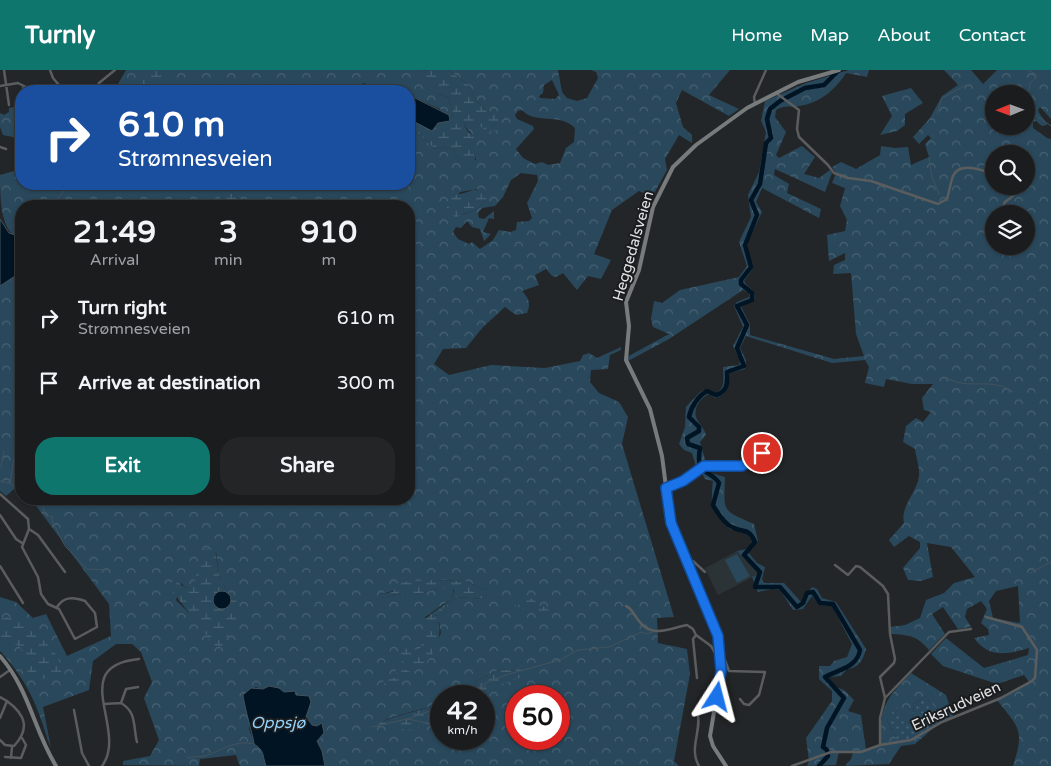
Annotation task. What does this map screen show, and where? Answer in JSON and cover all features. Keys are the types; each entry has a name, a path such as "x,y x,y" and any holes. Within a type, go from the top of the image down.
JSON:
{"main road":[{"name":"Heggedalsveien","path":"726,766 713,746 710,736 720,682 718,636 709,610 686,562 670,518 662,456 650,409 626,360 629,326 626,302 639,270 653,207 669,172 696,145 755,104 804,80 839,70"},
{"path":"0,656 11,669 25,693 43,743 56,766"}],"street":[{"path":"4,70 8,84 9,105"},
{"path":"50,70 53,78 59,85"},
{"path":"98,85 115,70"},
{"path":"755,104 754,97 766,70"},
{"path":"0,86 18,83 22,85"},
{"path":"776,93 799,110 797,129 802,141 834,173 841,176 871,181 938,204 947,199 953,176 960,169 966,167 985,172"},
{"path":"0,147 6,149"},
{"path":"1004,205 1014,195"},
{"path":"666,488 683,481 701,468 711,465 742,466 762,453"},
{"path":"0,494 28,519 29,529 22,543 24,553 38,577 41,594 48,604 57,607 75,639 97,627 95,613 85,601 70,598 57,607"},
{"path":"0,516 16,539 22,543"},
{"path":"29,529 38,535 65,572"},
{"path":"686,562 692,560 704,572"},
{"path":"835,565 848,574 856,566 860,567 887,590 890,634 895,659 880,677 886,698"},
{"path":"0,566 23,603"},
{"path":"626,606 631,608 643,626 650,630 670,630 686,624 693,628 696,635 725,660 729,671 764,672 756,699 749,705 744,704 740,699"},
{"name":"Eriksrudveien","path":"792,766 827,754 861,752 880,745 916,738 942,722 1001,698 1035,678 1037,650 1022,628 986,617"},
{"path":"880,745 880,718 886,698 949,632 971,629"},
{"path":"696,635 693,639 697,678"},
{"path":"102,766 108,755 110,745 102,686 106,672 118,662 139,658"},
{"path":"0,678 11,669"},
{"path":"121,703 126,689 138,687"},
{"path":"0,697 7,701 22,718 24,726 22,738 12,747 11,758"},
{"path":"0,718 7,701"},
{"path":"104,704 121,703 132,713 137,742"},
{"path":"74,710 82,753 90,766"},
{"path":"697,711 698,720 694,754 700,766"},
{"path":"5,757 18,758 22,756 26,745 22,738"},
{"path":"0,740 5,745 12,747"}],"shaded area":[{"path":"737,551 745,560 759,568 759,574 718,595 705,568"}],"green space":[{"path":"126,70 427,70 419,72 438,94 448,97 453,113 450,121 440,109 415,98 415,85 372,85 363,83 363,85 117,85"},
{"path":"152,70 162,70 164,79 162,85 138,85"},
{"path":"448,70 558,70 562,92 567,98 577,101 587,98 598,78 596,72 591,70 730,70 709,95 739,109 729,116 682,90 676,103 683,127 692,135 692,143 679,135 665,159 667,170 652,197 639,191 612,210 594,254 611,260 601,279 588,276 577,290 563,273 556,277 552,276 546,269 535,275 539,285 522,291 529,301 527,313 516,315 505,307 483,327 466,348 443,349 434,364 449,375 491,365 545,368 580,361 583,355 589,353 597,358 621,347 621,350 610,355 608,369 591,370 590,382 599,393 619,402 628,417 622,444 674,617 657,618 658,643 687,649 690,674 674,761 679,766 325,766 322,751 317,741 321,737 321,723 317,726 312,725 306,717 311,702 296,695 295,691 284,693 269,686 263,689 255,687 249,729 255,745 262,751 266,766 240,766 236,755 200,759 199,766 123,765 123,761 150,756 159,740 144,698 152,682 141,652 132,644 116,644 93,661 89,690 43,707 51,748 36,705 28,689 0,651 0,597 16,602 33,618 46,614 67,656 111,636 109,604 35,505 415,505 415,200 241,200 229,190 415,190 415,131 435,149 442,147 454,150 459,162 476,160 474,151 476,139 464,125 469,122 476,122 483,129 495,115 482,107 474,97 469,85","holes":["552,80 559,95 555,99 540,98 539,96 543,93 544,85","522,110 534,117 555,119 569,123 575,128 574,142 566,148 560,163 548,165 542,162 535,164 523,158 516,149 534,129 533,126 517,119 515,115 518,111","521,173 537,175 538,181 527,203 532,218 529,221 517,222 516,230 510,232 499,230 493,240 480,249 472,242 469,244 458,239 453,232 456,227 461,228 467,221 472,227 480,229 484,241 491,234 483,232 489,218 494,219 494,211 484,219 479,218 478,213 482,208 495,206 503,197 511,180","478,189 485,195 486,200 477,209 462,215 446,211 460,192","216,552 219,576 226,589 220,589 216,598 219,604 232,602 216,647 199,623 176,600 181,583 186,588 194,586 197,577","432,580 465,581 485,590 487,599 455,597 442,610 443,613 426,620 425,617 451,599 454,588 439,588 416,595 401,594 382,598 381,594 393,591 397,585","439,622 441,633 424,665 409,663 398,656 420,652 424,630"]},
{"path":"448,70 469,85 474,97 482,107 498,116 500,127 497,130 488,132 471,122 464,125 469,133 476,135 476,155 473,166 469,167 459,162 454,150 442,147 435,149 415,131 415,121 434,129 438,123 450,121 453,113 448,97 438,94 420,80 419,72"},
{"path":"849,70 869,70 867,77 846,73 832,90 814,102 799,106 782,107 776,110 775,117 786,132 776,155 779,158 802,146 815,157 804,174 819,178 830,170 832,173 825,192 775,169 774,175 789,184 787,193 821,209 819,218 762,188 756,202 762,212 747,247 753,268 744,281 755,296 754,300 741,307 750,324 750,335 834,359 864,356 856,334 851,273 833,274 834,265 845,260 845,253 829,261 827,235 845,231 847,220 840,206 845,188 832,183 836,173 832,167 841,162 856,169 880,155 881,146 908,147 911,165 929,157 925,144 931,138 928,135 919,144 913,137 930,118 942,96 958,85 944,70 971,70 983,84 997,70 1051,70 1051,119 1040,107 1038,110 1047,125 1042,126 1035,121 1035,85 985,85 985,135 1035,135 1035,129 1051,139 1051,766 1013,766 1019,744 1018,730 1015,723 996,699 1029,682 1024,675 997,684 943,666 931,654 946,638 984,668 1028,655 1029,648 1005,653 992,652 974,638 989,635 988,629 981,623 987,609 981,601 967,609 965,617 971,627 958,629 943,607 932,614 945,634 929,650 920,641 912,637 890,634 890,627 905,625 920,618 926,600 944,593 954,583 975,577 951,547 927,543 933,577 921,581 908,580 903,568 920,548 920,542 909,536 894,547 889,540 904,523 904,511 919,476 915,449 903,442 906,426 916,418 923,422 931,412 924,410 922,398 933,384 912,384 886,379 884,387 865,383 869,367 865,360 832,363 746,336 740,348 746,360 745,369 730,373 727,389 723,395 715,398 710,394 707,395 699,402 696,409 696,417 706,435 700,442 706,463 700,467 705,465 707,472 725,477 724,497 727,508 735,516 754,524 758,541 748,552 757,563 765,567 762,579 764,583 784,583 801,602 812,587 817,589 822,598 836,602 866,649 862,660 855,667 847,669 841,676 829,677 833,686 844,690 854,700 848,711 861,715 866,750 880,745 881,721 886,704 895,690 911,673 946,695 953,716 946,720 925,696 914,704 912,723 907,727 896,706 887,720 898,742 915,738 938,724 915,744 901,746 889,764 845,766 853,753 839,752 836,765 807,766 809,761 806,738 832,701 832,691 819,679 819,666 830,666 834,661 847,657 852,644 832,606 819,605 812,596 803,609 793,610 780,590 772,589 758,592 752,577 759,574 759,568 745,560 737,551 747,549 753,541 745,531 731,530 716,513 712,504 713,481 705,479 699,468 697,470 692,453 684,450 679,444 685,427 686,407 700,392 707,389 716,393 719,391 723,382 723,367 739,365 740,360 733,346 743,327 734,306 737,302 749,297 749,293 743,290 669,339 628,361 627,357 669,334 653,327 651,319 654,301 662,303 680,290 739,277 747,266 739,242 751,217 748,195 759,172 766,132 761,121 765,101 806,83","holes":["1018,586 1020,623 993,618 989,601 996,591"]},
{"path":"911,88 923,103 905,114 905,125 897,131 880,135 892,116 882,96"},
{"path":"15,107 15,140 13,137 3,135 0,127 0,113 4,115 9,112 9,108"},
{"path":"15,171 15,190 217,190 221,200 15,200 15,235 11,232 4,219 0,175"},
{"path":"484,189 487,191 486,200 477,209 456,217 446,213 449,202 453,197 474,190"},
{"path":"216,190 229,190 241,200 221,200"},
{"path":"15,276 15,488 6,496 0,491 0,286"},
{"path":"215,548 219,576 226,589 220,589 216,598 219,604 236,599 238,604 237,617 229,636 222,646 216,647 171,590 172,582 177,582 186,588 194,585 200,555 204,549"},
{"path":"737,554 750,576 737,583 725,560"},
{"path":"432,580 465,581 485,590 493,596 487,599 455,597 442,610 444,613 435,616 440,629 437,644 430,658 420,669 398,659 402,651 409,646 420,652 423,632 430,619 422,623 450,599 454,588 439,588 407,596 401,594 382,598 381,594 393,592 396,584 400,582"},
{"path":"525,598 534,599 538,605 548,608 550,612 527,611 511,603"},
{"path":"10,617 15,621 36,627 40,635 56,654 61,667 62,677 50,679 28,676 23,651 16,645 0,639 0,619"},
{"path":"401,668 416,674 391,684 382,683 386,679 396,678 398,674 395,671"},
{"path":"501,669 524,672 526,676 498,685 495,688 495,685 475,685 476,681"},
{"path":"925,696 946,720 915,738 898,742 887,720 896,705 907,726 912,723 914,704"},
{"path":"430,707 430,724 423,727 409,729 377,725 390,719"}],"water":[{"path":"415,98 449,115 450,121 438,123 432,131 415,122"},
{"path":"0,219 9,233 15,235 15,276 0,286"},
{"path":"218,591 226,591 231,596 229,607 218,609 213,604 213,596"},
{"name":"Oppsjø","path":"269,686 279,688 284,692 295,691 296,695 309,696 311,702 306,717 312,725 317,726 322,723 324,733 317,741 322,751 325,766 266,766 262,751 254,744 243,695 251,688 263,689"}],"waterway":[{"path":"819,766 828,756 827,750 823,747 827,728 844,698 825,677 851,665 860,650 833,604 820,603 813,592 807,593 803,603 797,607 780,587 755,587 760,572 744,555 755,542 748,532 736,529 724,521 713,505 719,483 701,468 699,464 700,448 688,444 687,438 699,431 699,427 689,417 698,399 707,391 716,395 720,394 725,389 727,383 727,372 744,366 737,348 747,325 737,306 752,300 752,293 741,284 741,280 751,267 745,245 757,215 751,200 760,184 766,143 771,138 767,119 770,109 780,101 805,88 824,85 839,70"},
{"path":"1028,70 1037,75"},
{"path":"1037,77 1030,83 1027,105 1035,114 1051,126"},
{"path":"937,113 942,98 966,85"},
{"path":"929,158 932,177 939,194"},
{"path":"56,200 65,190"},
{"path":"947,378 955,382 997,385 1013,392"},
{"path":"687,438 684,440 685,445 691,445"},
{"path":"1,467 4,451"},
{"path":"10,483 15,452"},
{"path":"0,481 10,483 15,487"},
{"path":"14,487 15,482"},
{"path":"43,505 45,515 53,517 52,521 65,546 87,569 107,570"},
{"path":"1030,573 1051,562"},
{"path":"482,685 509,674 560,660 578,650 609,647 641,632 646,634 653,632"},
{"path":"372,727 407,719 430,711"},
{"path":"408,719 426,723 429,719 428,713"},
{"path":"187,758 205,756 235,744 254,744"}],"route":[{"path":"717,697 721,671 718,636 709,610 686,562 671,523 666,488 683,481 704,466 742,466 762,453"}]}
